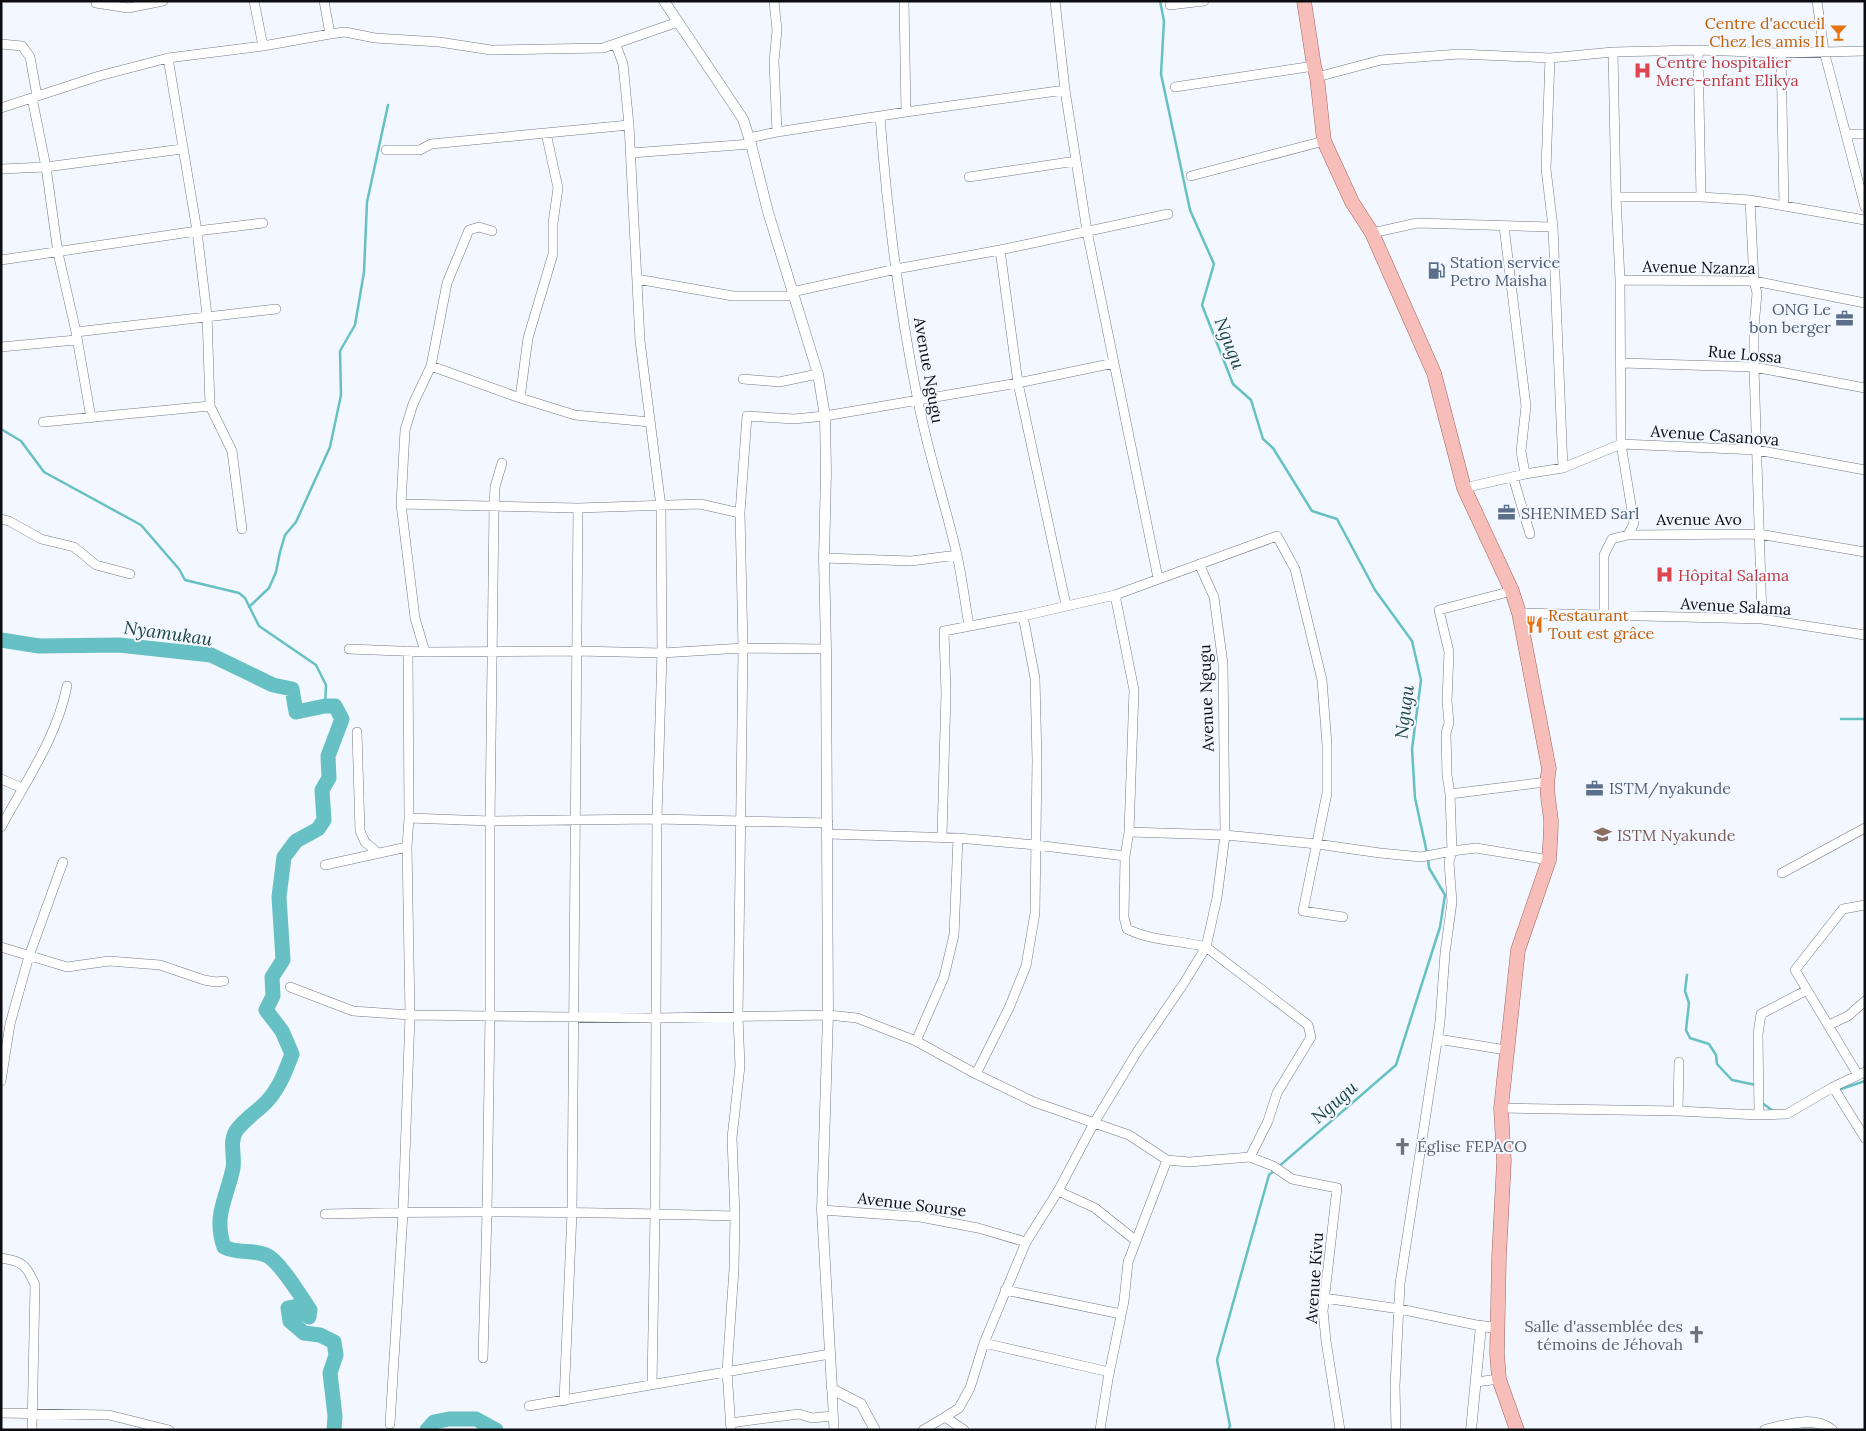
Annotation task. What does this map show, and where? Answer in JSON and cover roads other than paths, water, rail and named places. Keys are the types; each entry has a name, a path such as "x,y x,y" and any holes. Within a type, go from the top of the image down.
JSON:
{"main road":[{"path":"1304,1 1324,141 1352,202 1372,233 1434,373 1464,488 1512,591 1519,613 1550,769 1546,782 1551,821 1549,860 1518,950 1500,1108 1504,1161 1497,1353 1499,1379 1517,1430"}],"street":[{"path":"96,1 96,3 128,8 163,1"},
{"path":"254,1 263,46"},
{"path":"324,1 330,34"},
{"path":"664,1 743,119 792,294 818,374 825,416 824,558 828,823 828,1015 822,1210 834,1430"},
{"path":"774,1 777,30 774,61 777,132"},
{"path":"904,1 906,112"},
{"path":"1055,1 1065,90 1087,232 1158,578"},
{"path":"1170,5 1204,1"},
{"path":"1817,1 1824,51 1865,207"},
{"path":"1,108 99,76 168,58 263,46 345,32 375,38 438,42 491,50 603,48 678,22"},
{"path":"1,44 22,46 30,57 58,252 91,418"},
{"path":"616,44 623,64 630,124 640,341 661,507 662,653 657,819 652,1385"},
{"path":"1175,87 1315,71 1381,60 1459,54 1550,58 1614,52 1698,50 1781,53 1865,51"},
{"path":"1698,50 1701,197"},
{"path":"1614,52 1616,197 1622,363 1621,444 1634,523 1628,535"},
{"path":"1781,53 1784,206"},
{"path":"168,58 197,231 207,316 210,406 232,451 242,528"},
{"path":"1550,58 1546,170 1553,227 1563,468"},
{"path":"631,153 750,141 777,132 1065,90"},
{"name":"Avenue Ngugu","path":"880,116 896,269 918,400 933,466 957,555 969,626"},
{"path":"386,150 420,150 431,144 630,124"},
{"path":"520,398 528,338 553,254 553,223 558,188 546,133"},
{"path":"1846,134 1865,134"},
{"path":"1191,176 1324,141"},
{"path":"1,168 46,167 182,149"},
{"path":"969,177 1076,161"},
{"path":"1616,197 1701,197 1750,200 1865,220"},
{"path":"1750,200 1754,281 1758,294 1754,327 1754,367 1762,619"},
{"path":"637,280 733,296 792,294 896,269 1000,250 1168,214"},
{"path":"1,260 263,223"},
{"path":"1372,233 1417,223 1553,227"},
{"path":"1504,226 1526,406 1521,451 1525,474"},
{"path":"425,652 415,618 401,504 404,430 413,404 431,366 447,283 469,230 479,227 492,231"},
{"path":"1000,250 1018,383 1066,605"},
{"name":"Avenue Nzanza","path":"1620,280 1754,281 1865,303"},
{"path":"1,347 207,316 276,308"},
{"path":"833,1416 812,1418 798,1414 730,1426 727,1371 734,1269 735,1216 732,1138 740,1066 738,1017 743,648 740,513 748,416 794,419 825,416 1018,383 1114,363"},
{"name":"Rue Lossa","path":"1622,363 1754,367 1865,388"},
{"path":"431,366 520,398 575,415 650,422"},
{"path":"744,379 779,382 818,374"},
{"path":"43,422 210,406"},
{"path":"1464,488 1525,474 1563,468 1621,444"},
{"name":"Avenue Casanova","path":"1621,444 1757,450 1865,470"},
{"path":"483,1358 490,1016 490,821 494,507 495,487 502,463"},
{"path":"1513,477 1530,534"},
{"path":"401,504 578,508 661,507 700,504 740,513"},
{"path":"564,1401 572,1212 572,1016 578,651 578,508"},
{"path":"1,519 9,521 41,539 74,547 96,565 130,574"},
{"name":"Avenue Avo","path":"1604,616 1604,555 1612,539 1628,535 1759,534 1865,552"},
{"path":"942,836 946,693 944,630 1023,616 1114,595 1278,536 1295,569 1322,680 1328,745 1327,793 1303,911 1343,917"},
{"path":"824,558 911,561 957,555"},
{"name":"Avenue Ngugu","path":"1199,564 1214,597 1223,664 1225,835"},
{"path":"1396,1430 1395,1386 1400,1284 1438,1039 1452,902 1449,862 1452,851 1450,794 1447,775 1446,733 1449,723 1447,701 1449,652 1439,610 1512,591"},
{"path":"290,986 353,1011 410,1016 656,1018 828,1015 857,1018 916,1041 976,1074 1034,1102 1129,1134 1167,1160 1189,1162 1250,1157 1268,1121 1278,1093 1311,1038 1308,1025 1206,947 1140,936 1127,929 1124,916 1125,856 1129,832 1134,690 1114,595"},
{"name":"Avenue Salama","path":"1519,613 1762,619 1865,635"},
{"path":"976,1074 1009,1008 1026,966 1035,913 1035,678 1023,616"},
{"path":"349,649 425,652 578,651 662,653 743,648 826,649"},
{"path":"390,1424 403,1212 410,1016 407,847 409,818 408,651"},
{"path":"1,827 41,757 63,706 67,686"},
{"path":"357,732 360,831 365,842 378,853"},
{"path":"1,779 22,788"},
{"path":"1450,794 1546,782"},
{"path":"409,818 490,821 657,819 828,823"},
{"path":"1782,873 1865,828"},
{"path":"1129,832 1225,835 1421,857 1476,848 1549,860"},
{"path":"828,834 942,836 1036,844 1125,856"},
{"path":"923,1430 959,1408 970,1388 984,1343 1004,1290 1026,1242 1058,1191 1094,1123 1136,1052 1184,983 1206,947 1218,898 1225,835"},
{"path":"916,1041 944,978 954,935 958,838"},
{"path":"325,865 407,847"},
{"path":"1,1081 10,1024 30,956 64,862"},
{"path":"1500,1108 1678,1110 1759,1115 1787,1114 1834,1090 1862,1074 1828,1025 1795,970 1843,909 1865,905"},
{"path":"1,948 67,968 109,961 160,965 204,980 224,981"},
{"path":"1759,1115 1758,1034 1761,1014 1806,990"},
{"path":"1828,1025 1848,1016 1865,1001"},
{"path":"1438,1039 1506,1050"},
{"path":"1678,1110 1680,1062"},
{"path":"1834,1090 1865,1138"},
{"name":"Avenue Kivu","path":"1250,1157 1292,1179 1337,1188 1324,1311 1326,1341 1340,1430"},
{"path":"1100,1430 1109,1372 1124,1301 1128,1262 1167,1160"},
{"path":"1058,1191 1095,1208 1135,1240"},
{"name":"Avenue Sourse","path":"822,1210 920,1217 978,1228 1026,1242"},
{"path":"325,1214 572,1212 735,1216"},
{"path":"1,1258 13,1260 28,1270 35,1286 32,1430"},
{"path":"1004,1290 1121,1314"},
{"path":"1324,1298 1400,1309 1497,1328"},
{"path":"1471,1430 1481,1326"},
{"path":"984,1343 1109,1372"},
{"path":"529,1406 830,1354"},
{"path":"1476,1382 1499,1379"},
{"path":"832,1389 861,1404 875,1430"},
{"path":"1,1413 109,1414 169,1430"},
{"path":"945,1417 964,1430"},
{"path":"1766,1430 1808,1422 1825,1425 1832,1430"}],"waterway":[{"name":"Ngugu","path":"1160,1 1164,21 1161,74 1190,210 1214,264 1202,305 1233,384 1251,400 1263,439 1273,448 1312,511 1337,519 1375,590 1412,641 1421,680 1412,749 1415,798 1427,853"},
{"path":"249,607 269,588 276,572 285,535 296,522 330,447 341,395 340,351 355,325 364,272 367,202 388,105"},
{"path":"1,429 21,441 44,472 141,525 179,569 185,580 239,593 245,598 259,626 316,665 326,685 325,706"},
{"name":"Nyamukau","path":"1,640 39,646 119,645 211,655 273,685 292,689 296,712 325,706 335,706 342,719 328,756 329,778 322,790 324,820 318,829 296,841 284,857 279,897 283,960 272,977 273,996 266,1010 282,1031 292,1054 273,1094 236,1131 233,1145 233,1168 220,1216 221,1236 224,1247 261,1253 272,1259 290,1280 310,1310 309,1317 293,1307 288,1308 290,1321 304,1333 320,1335 334,1342 336,1355 330,1373 335,1416 334,1430"},
{"path":"1841,719 1865,719"},
{"name":"Ngugu","path":"1228,1430 1230,1426 1217,1360 1269,1175 1396,1065 1440,927 1445,895 1429,868 1428,859"},
{"path":"1687,975 1685,991 1689,1003 1686,1030 1690,1038 1709,1044 1716,1055 1717,1064 1732,1080 1756,1085"},
{"path":"1838,1090 1865,1081"},
{"path":"1761,1102 1773,1111"},
{"name":"Nyamukau","path":"427,1430 434,1422 449,1419 476,1419 496,1430"}],"place":[{"name":"Centre d'accueil Chez les amis II","path":"1839,32"},
{"name":"Centre hospitalier Mere-enfant Elikya","path":"1642,71"},
{"name":"Station service Petro Maisha","path":"1436,271"},
{"name":"ONG Le bon berger","path":"1845,318"},
{"name":"SHENIMED Sarl","path":"1507,513"},
{"name":"Hôpital Salama","path":"1664,575"},
{"name":"Restaurant Tout est grâce","path":"1534,624"},
{"name":"ISTM/nyakunde","path":"1595,788"},
{"name":"ISTM Nyakunde","path":"1603,835"},
{"name":"Église FEPACO","path":"1403,1146"},
{"name":"Salle d'assemblée des témoins de Jéhovah","path":"1697,1335"}]}
